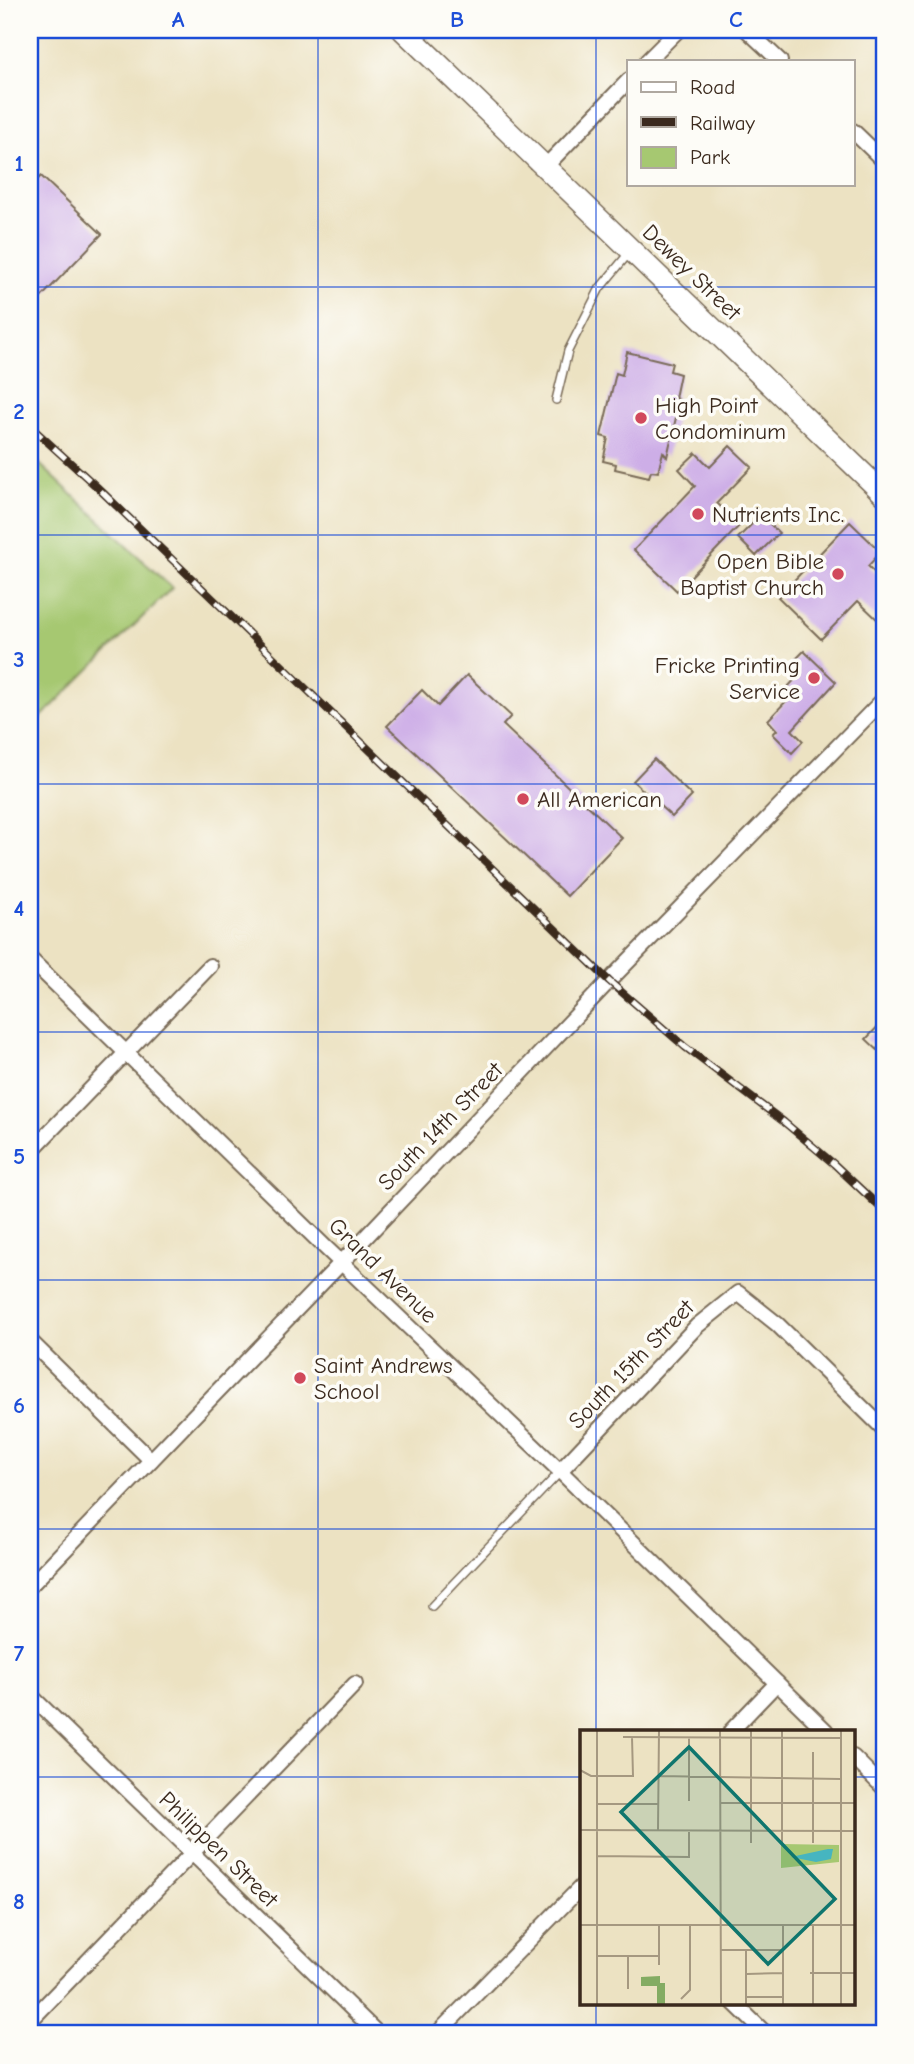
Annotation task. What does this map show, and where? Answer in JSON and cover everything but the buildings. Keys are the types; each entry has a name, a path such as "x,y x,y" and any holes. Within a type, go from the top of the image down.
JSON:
{"street":[{"name":"Dewey Street","path":"403,30 884,494"},
{"path":"648,60 678,30"},
{"path":"747,30 779,60"},
{"path":"545,167 627,82"},
{"path":"855,133 884,161"},
{"name":"South 14th Street","path":"30,1586 609,981 884,699"},
{"name":"Grand Avenue","path":"30,958 825,1730"},
{"path":"30,1152 210,966"},
{"name":"South 15th Street","path":"560,1471 697,1326 738,1293 777,1324 884,1429"},
{"path":"30,1341 150,1460"},
{"path":"732,1730 777,1683"},
{"path":"30,2021 355,1684"},
{"name":"Philippen Street","path":"30,1695 378,2034"},
{"path":"855,1759 884,1788"},
{"path":"437,2034 580,1887"},
{"path":"735,2004 766,2034"}],"lane":[{"path":"556,400 573,341 600,288 631,250"},
{"path":"432,1606 560,1471"}],"green space":[{"path":"30,455 172,588 30,728"}],"railway":[{"path":"30,426 97,487 609,981 685,1047 784,1122 884,1211"}],"place":[{"name":"High Point Condominum","path":"641,418"},
{"name":"Nutrients Inc.","path":"698,514"},
{"name":"Open Bible Baptist Church","path":"838,574"},
{"name":"Fricke Printing Service","path":"814,678"},
{"name":"All American","path":"523,799"},
{"name":"Saint Andrews School","path":"300,1378"}]}
